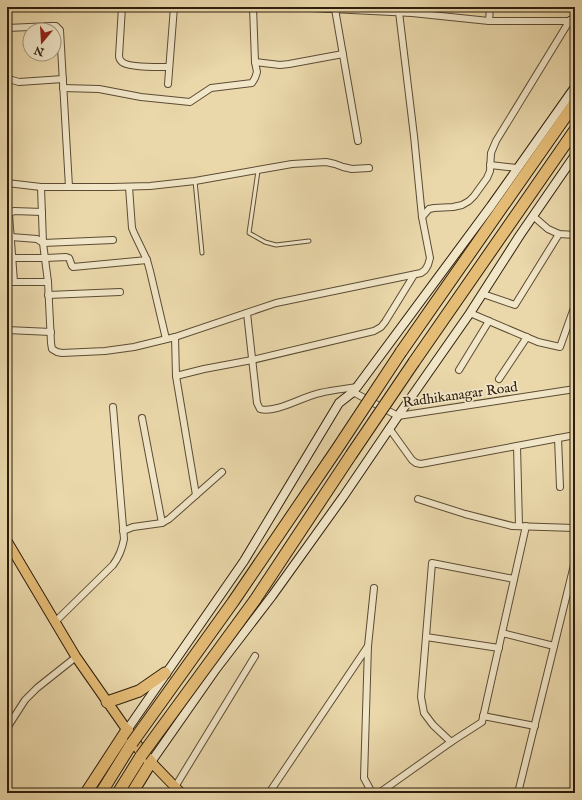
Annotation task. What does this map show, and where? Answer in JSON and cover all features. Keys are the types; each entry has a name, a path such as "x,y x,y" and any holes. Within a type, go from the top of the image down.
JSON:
{"highway":[{"path":"101,793 132,743 233,602 401,352 575,103"},
{"path":"118,793 141,756 255,600 414,362 575,130"},
{"path":"107,702 139,691 166,673"},
{"path":"86,793 127,730 137,746 151,762 132,793"}],"main road":[{"path":"7,541 76,658 127,730 244,560 339,403 355,390 490,206 575,86"},
{"path":"178,790 151,762 216,669 272,596 343,497 389,428 483,294 533,216 575,155"}],"street":[{"path":"122,7 119,56 121,62 127,65 136,66 170,67"},
{"path":"168,84 174,7"},
{"path":"63,88 99,89 141,97 190,102 211,88 252,83 257,72 255,62 253,7"},
{"path":"291,7 372,9 489,21 573,21"},
{"path":"433,15 434,7"},
{"path":"489,21 490,7"},
{"path":"335,9 358,141"},
{"path":"41,187 43,243 46,258 52,349 57,352 105,351 134,347 166,339 276,303 421,273 428,265 430,258 422,217 399,12"},
{"path":"422,217 430,209 462,206 474,196 487,178 490,171 491,153 496,141 573,21"},
{"path":"7,28 56,26 60,30 69,187"},
{"path":"255,62 280,65 343,54"},
{"path":"7,78 19,82 63,79"},
{"path":"7,183 41,187 129,187 195,182 292,164 326,162 343,168 369,168"},
{"path":"490,165 517,168"},
{"path":"129,187 132,228 147,260 166,339"},
{"path":"14,282 10,258 11,236 9,214 14,212 42,212"},
{"path":"533,216 548,229 559,234 575,235"},
{"path":"483,294 515,305 559,234"},
{"path":"11,236 37,240 43,243 113,240"},
{"path":"10,258 66,257 69,258 73,267 147,260"},
{"path":"176,376 252,360 374,331 381,327 385,322 414,275"},
{"path":"7,282 48,282"},
{"path":"48,295 120,292"},
{"path":"470,313 527,338 560,347 575,305"},
{"path":"247,313 257,403 260,409 271,410 320,393 355,390"},
{"path":"459,370 489,321"},
{"path":"7,330 51,332"},
{"path":"175,336 176,376 196,495"},
{"path":"499,379 527,338"},
{"name":"Radhikanagar Road","path":"355,390 398,416 575,389"},
{"path":"55,622 118,559 121,552 124,539 112,407"},
{"path":"142,418 162,523"},
{"path":"389,428 412,460 421,464 575,435"},
{"path":"558,438 560,487"},
{"path":"517,446 519,526"},
{"path":"123,531 133,527 162,523 222,472"},
{"path":"418,499 465,514 512,526 575,528"},
{"path":"379,793 482,722 526,526"},
{"path":"518,793 554,646 572,588 575,561"},
{"path":"451,742 433,725 424,713 421,697 432,563 514,579"},
{"path":"372,793 364,778 368,646 374,588"},
{"path":"502,633 554,646"},
{"path":"426,637 498,648"},
{"path":"270,793 368,646"},
{"path":"178,790 255,656"},
{"path":"7,728 26,700 37,688 76,658"},
{"path":"483,716 535,726"}],"lane":[{"path":"258,171 249,233 265,242 276,245 309,241"},
{"path":"195,182 202,253"}]}
